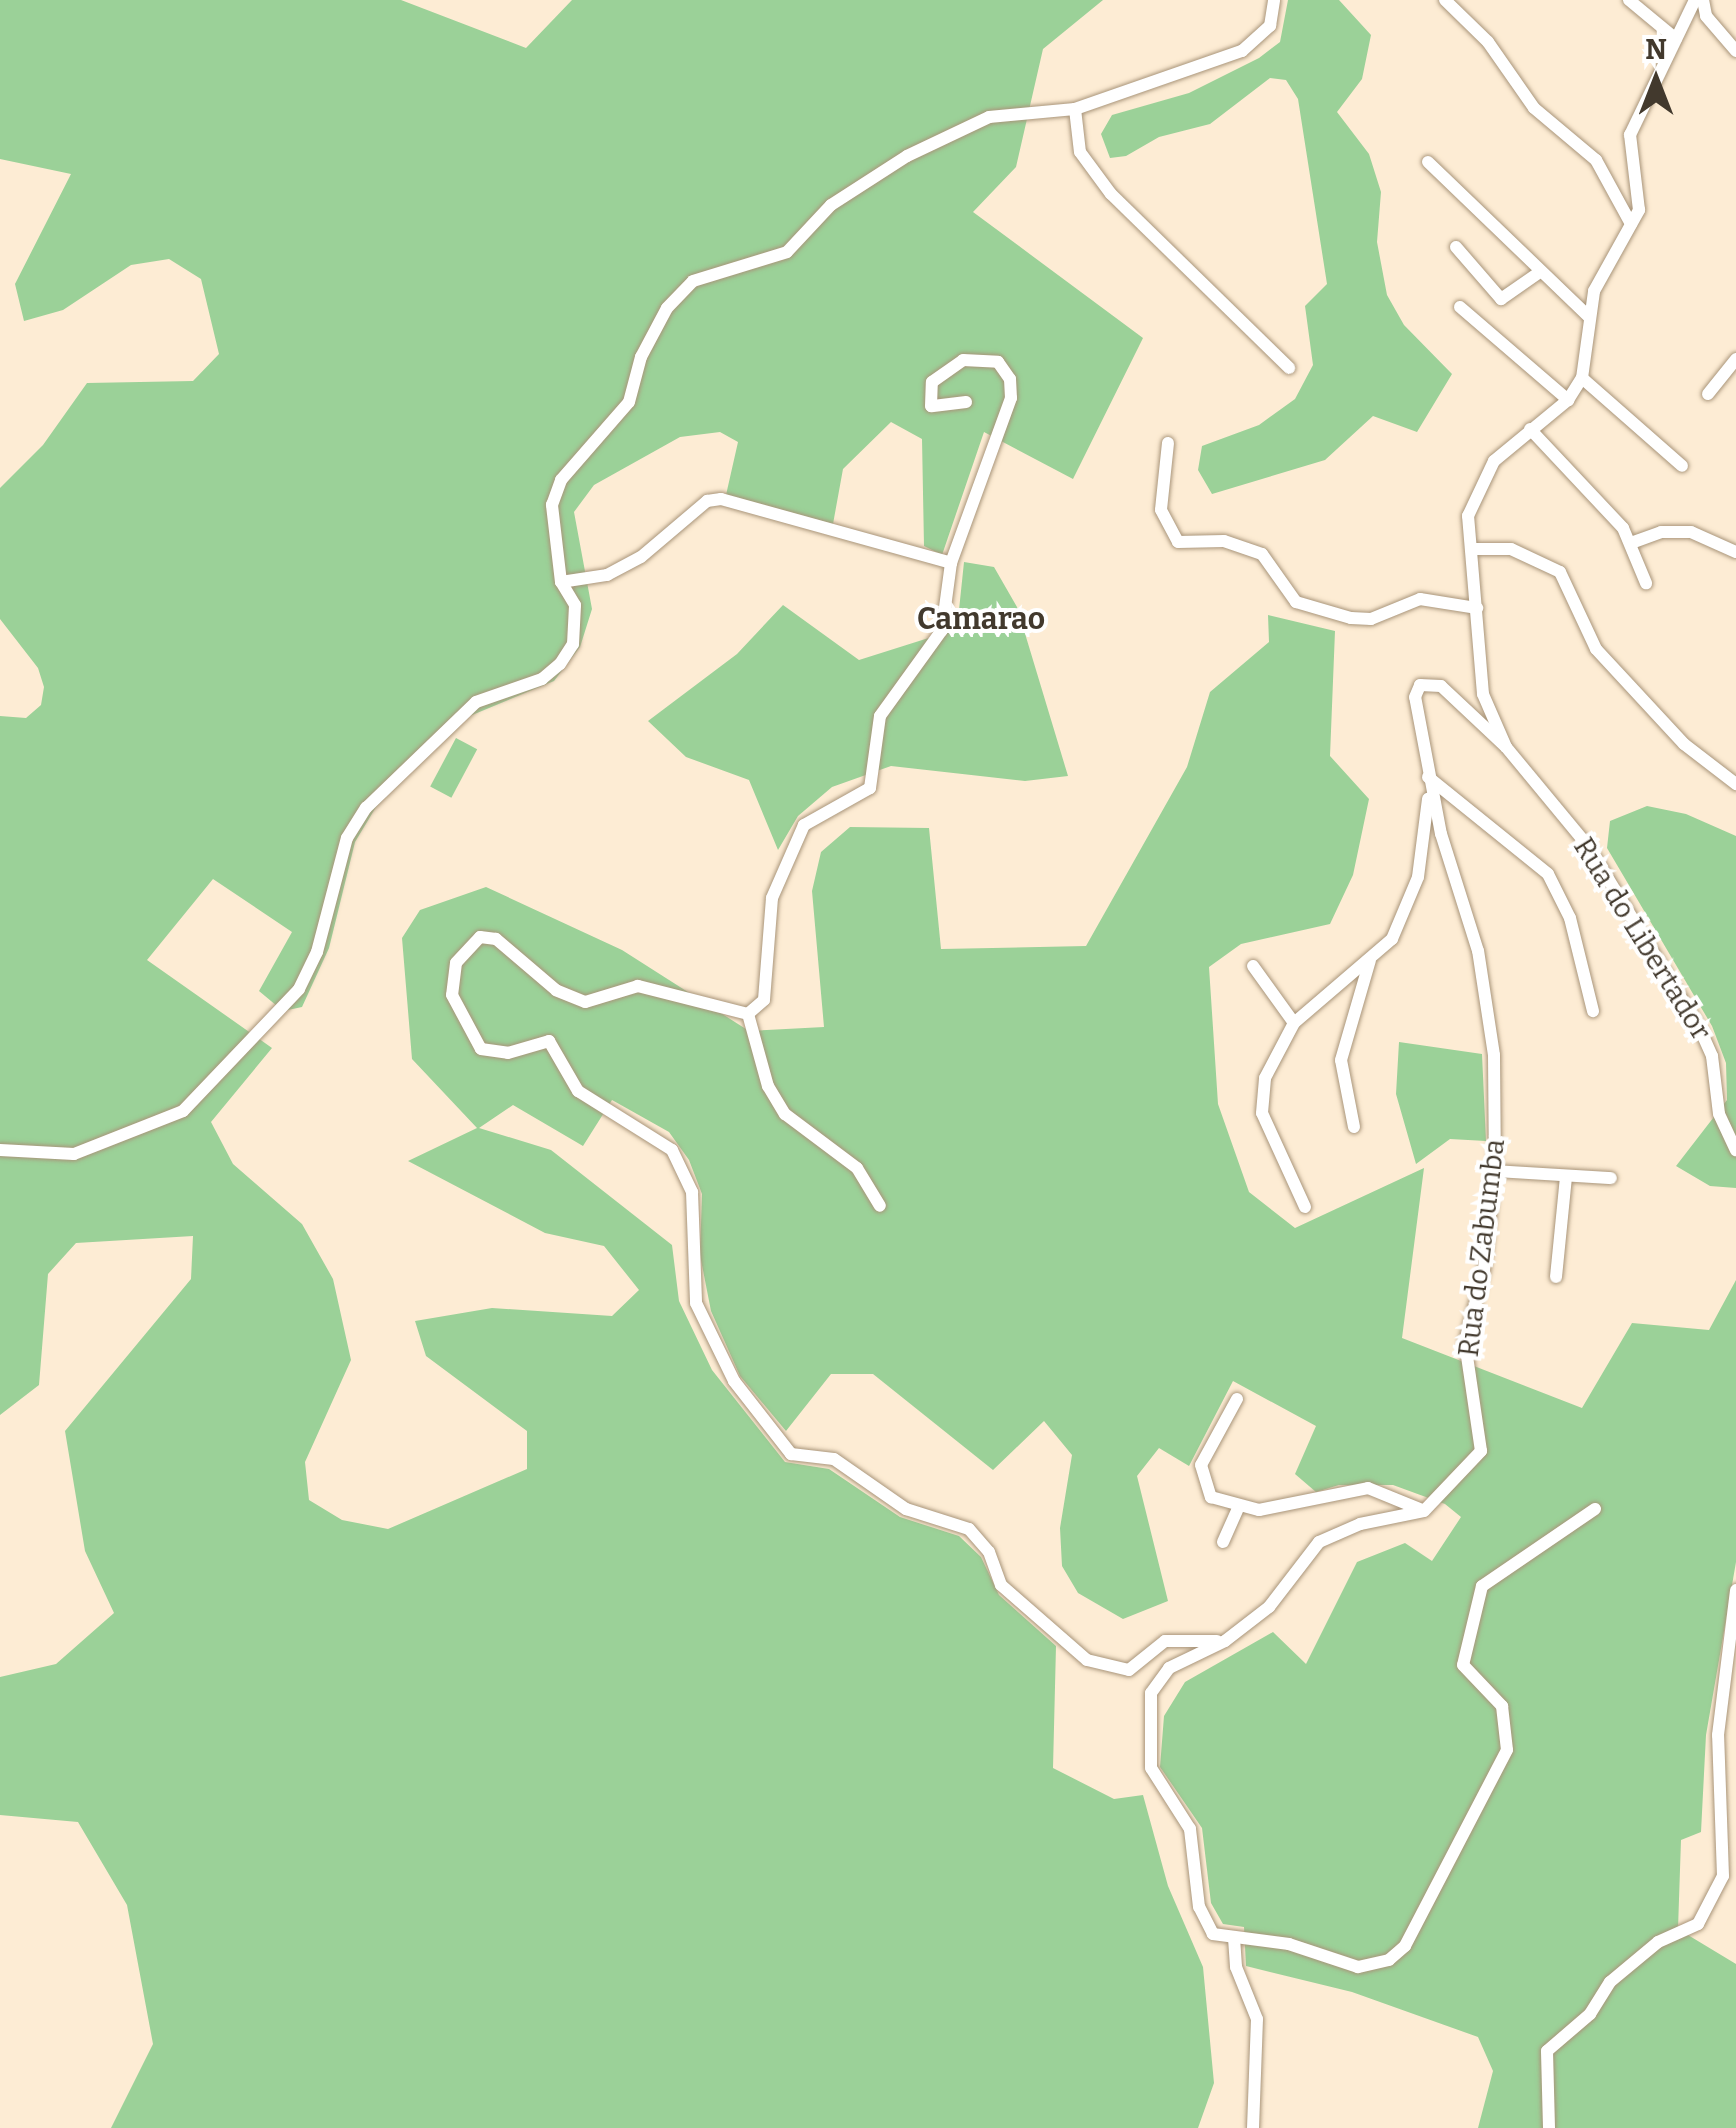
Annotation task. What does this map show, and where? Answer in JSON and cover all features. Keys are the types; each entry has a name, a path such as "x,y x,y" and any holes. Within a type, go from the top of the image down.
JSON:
{"street":[{"path":"0,1150 55,1156 94,1149 183,1111 300,989 317,952 346,838 366,808 476,702 542,678 560,664 575,632 575,605 561,582 550,527 562,480 629,402 641,358 667,308 693,281 787,252 831,205 907,156 989,117 1075,108 1242,51 1270,26 1274,0"},
{"path":"1444,0 1488,42 1534,108 1596,160 1632,224"},
{"path":"1629,0 1676,39"},
{"path":"1506,746 1483,694 1468,516 1476,487 1530,429 1568,400 1582,378 1588,316 1640,200 1628,162 1630,135 1695,0"},
{"path":"1703,0 1706,16 1736,50"},
{"path":"1075,108 1073,135 1100,182 1288,368"},
{"path":"1428,162 1537,274 1588,316"},
{"path":"1456,247 1501,299 1537,274"},
{"path":"1460,307 1568,400"},
{"path":"748,1014 766,990 772,898 796,842 813,815 870,788 880,716 942,630 951,563 1011,398 1010,379 998,362 982,356 950,364 928,392 935,408 966,402"},
{"path":"1708,394 1736,359"},
{"path":"1582,378 1682,466"},
{"path":"1530,429 1632,543 1646,583"},
{"path":"1168,443 1161,510 1178,542 1224,541 1262,554 1296,602 1352,618 1371,619 1420,598 1477,608"},
{"path":"561,582 608,575 641,557 708,501 721,499 951,563"},
{"path":"1632,543 1661,532 1691,532 1736,552"},
{"path":"1473,550 1510,550 1560,572 1596,649 1684,744 1736,784"},
{"name":"Rua do Zabumba","path":"1424,1511 1483,1440 1465,1342 1484,1270 1496,1171 1488,1001 1415,717 1420,685 1442,686 1506,746"},
{"name":"Rua do Libertador","path":"1506,746 1588,846 1700,1029 1712,1056 1719,1114 1736,1150"},
{"path":"1305,1207 1262,1113 1265,1078 1294,1023 1392,939 1418,877 1429,782"},
{"path":"1429,782 1548,874 1570,918 1593,1010"},
{"path":"748,1014 638,986 585,1002 556,990 496,939 480,938 456,963 452,995 481,1049 508,1052 549,1041 578,1092 672,1150 692,1192 696,1303 734,1381 791,1454 834,1458 906,1509 969,1529 989,1552 1001,1585 1087,1660 1129,1670 1166,1641 1225,1641"},
{"path":"1354,1127 1342,1060 1370,960"},
{"path":"1253,966 1294,1023"},
{"path":"748,1014 768,1086 785,1114 857,1168 880,1206"},
{"path":"1496,1171 1611,1178"},
{"path":"1556,1277 1566,1176"},
{"path":"1237,1399 1201,1465 1204,1490 1238,1508 1282,1508 1368,1488 1424,1511"},
{"path":"1222,1542 1238,1508"},
{"path":"1424,1511 1360,1524 1319,1542 1269,1608 1225,1641 1169,1668 1151,1693 1151,1768 1190,1828 1199,1908 1213,1934 1288,1944 1358,1967 1389,1960 1406,1946 1507,1750 1502,1706 1463,1666 1482,1586 1595,1509"},
{"path":"1549,2128 1547,2051 1590,2014 1610,1982 1658,1942 1698,1924 1723,1876 1718,1735 1736,1590"},
{"path":"1234,1938 1236,1967 1257,2018 1253,2128"}],"green space":[{"path":"0,0 401,0 526,48 572,0 1103,0 1043,49 1016,167 973,212 1143,338 1073,479 984,432 942,555 924,546 922,439 891,422 843,469 833,524 726,495 738,442 720,432 680,437 594,485 574,512 592,609 580,647 554,681 465,718 376,807 355,842 329,948 302,1007 283,1011 259,991 292,932 213,879 147,960 272,1048 211,1122 233,1164 302,1224 333,1279 351,1360 305,1462 309,1500 342,1520 388,1529 527,1469 527,1431 426,1356 415,1321 492,1308 612,1316 639,1290 604,1246 545,1233 408,1161 477,1128 412,1059 402,938 420,910 486,887 622,950 749,1031 824,1027 812,891 821,852 850,827 929,828 941,949 1086,946 1187,767 1210,692 1269,642 1268,615 1335,631 1330,756 1369,799 1353,875 1330,924 1241,944 1209,967 1218,1104 1249,1192 1295,1228 1424,1168 1402,1338 1582,1408 1632,1323 1709,1330 1736,1280 1736,1562 1706,1735 1701,1832 1681,1840 1678,1929 1736,1964 1736,2128 1478,2128 1493,2071 1478,2037 1352,1992 1246,1966 1244,1927 1223,1924 1211,1903 1202,1828 1160,1767 1164,1716 1185,1682 1273,1632 1306,1664 1357,1562 1405,1543 1432,1561 1461,1517 1445,1504 1393,1485 1339,1485 1316,1492 1295,1474 1316,1426 1233,1381 1189,1466 1159,1448 1137,1476 1168,1601 1123,1619 1078,1593 1062,1566 1060,1528 1072,1455 1044,1421 993,1470 873,1374 831,1374 786,1431 740,1376 711,1311 700,1255 702,1194 689,1160 669,1132 612,1100 583,1146 513,1105 479,1128 551,1150 672,1245 679,1301 712,1370 785,1462 829,1469 900,1517 959,1536 981,1557 999,1595 1056,1646 1053,1768 1114,1799 1143,1795 1168,1886 1203,1967 1214,2083 1198,2128 111,2128 153,2044 127,1905 78,1822 0,1815 0,1677 56,1664 114,1613 85,1551 65,1431 191,1279 193,1236 76,1243 48,1274 39,1385 0,1415 0,716 26,718 41,705 44,687 38,668 0,619 0,488 43,445 87,383 193,381 219,354 201,279 169,259 131,265 63,310 24,321 15,284 71,174 0,159"},
{"path":"1288,0 1339,0 1371,35 1362,79 1337,112 1369,154 1381,192 1377,242 1387,295 1404,325 1452,374 1417,432 1373,416 1325,460 1212,494 1198,470 1202,446 1259,425 1295,399 1313,365 1305,306 1327,284 1298,99 1286,80 1270,78 1210,124 1159,137 1126,156 1110,158 1101,134 1112,115 1189,93 1259,58 1280,42"},
{"path":"964,562 994,567 1017,607 1068,776 1025,781 891,766 832,787 798,816 778,850 749,780 686,757 648,721 737,654 783,605 859,660 957,629"},
{"path":"456,738 477,749 451,798 430,787"},
{"path":"1647,806 1686,814 1736,836 1736,1188 1710,1186 1676,1166 1727,1100 1726,1063 1712,1026 1607,848 1610,821"},
{"path":"1399,1042 1482,1054 1486,1141 1450,1139 1416,1164 1396,1094"}],"district":[{"name":"Camarao","path":"981,619"}]}
